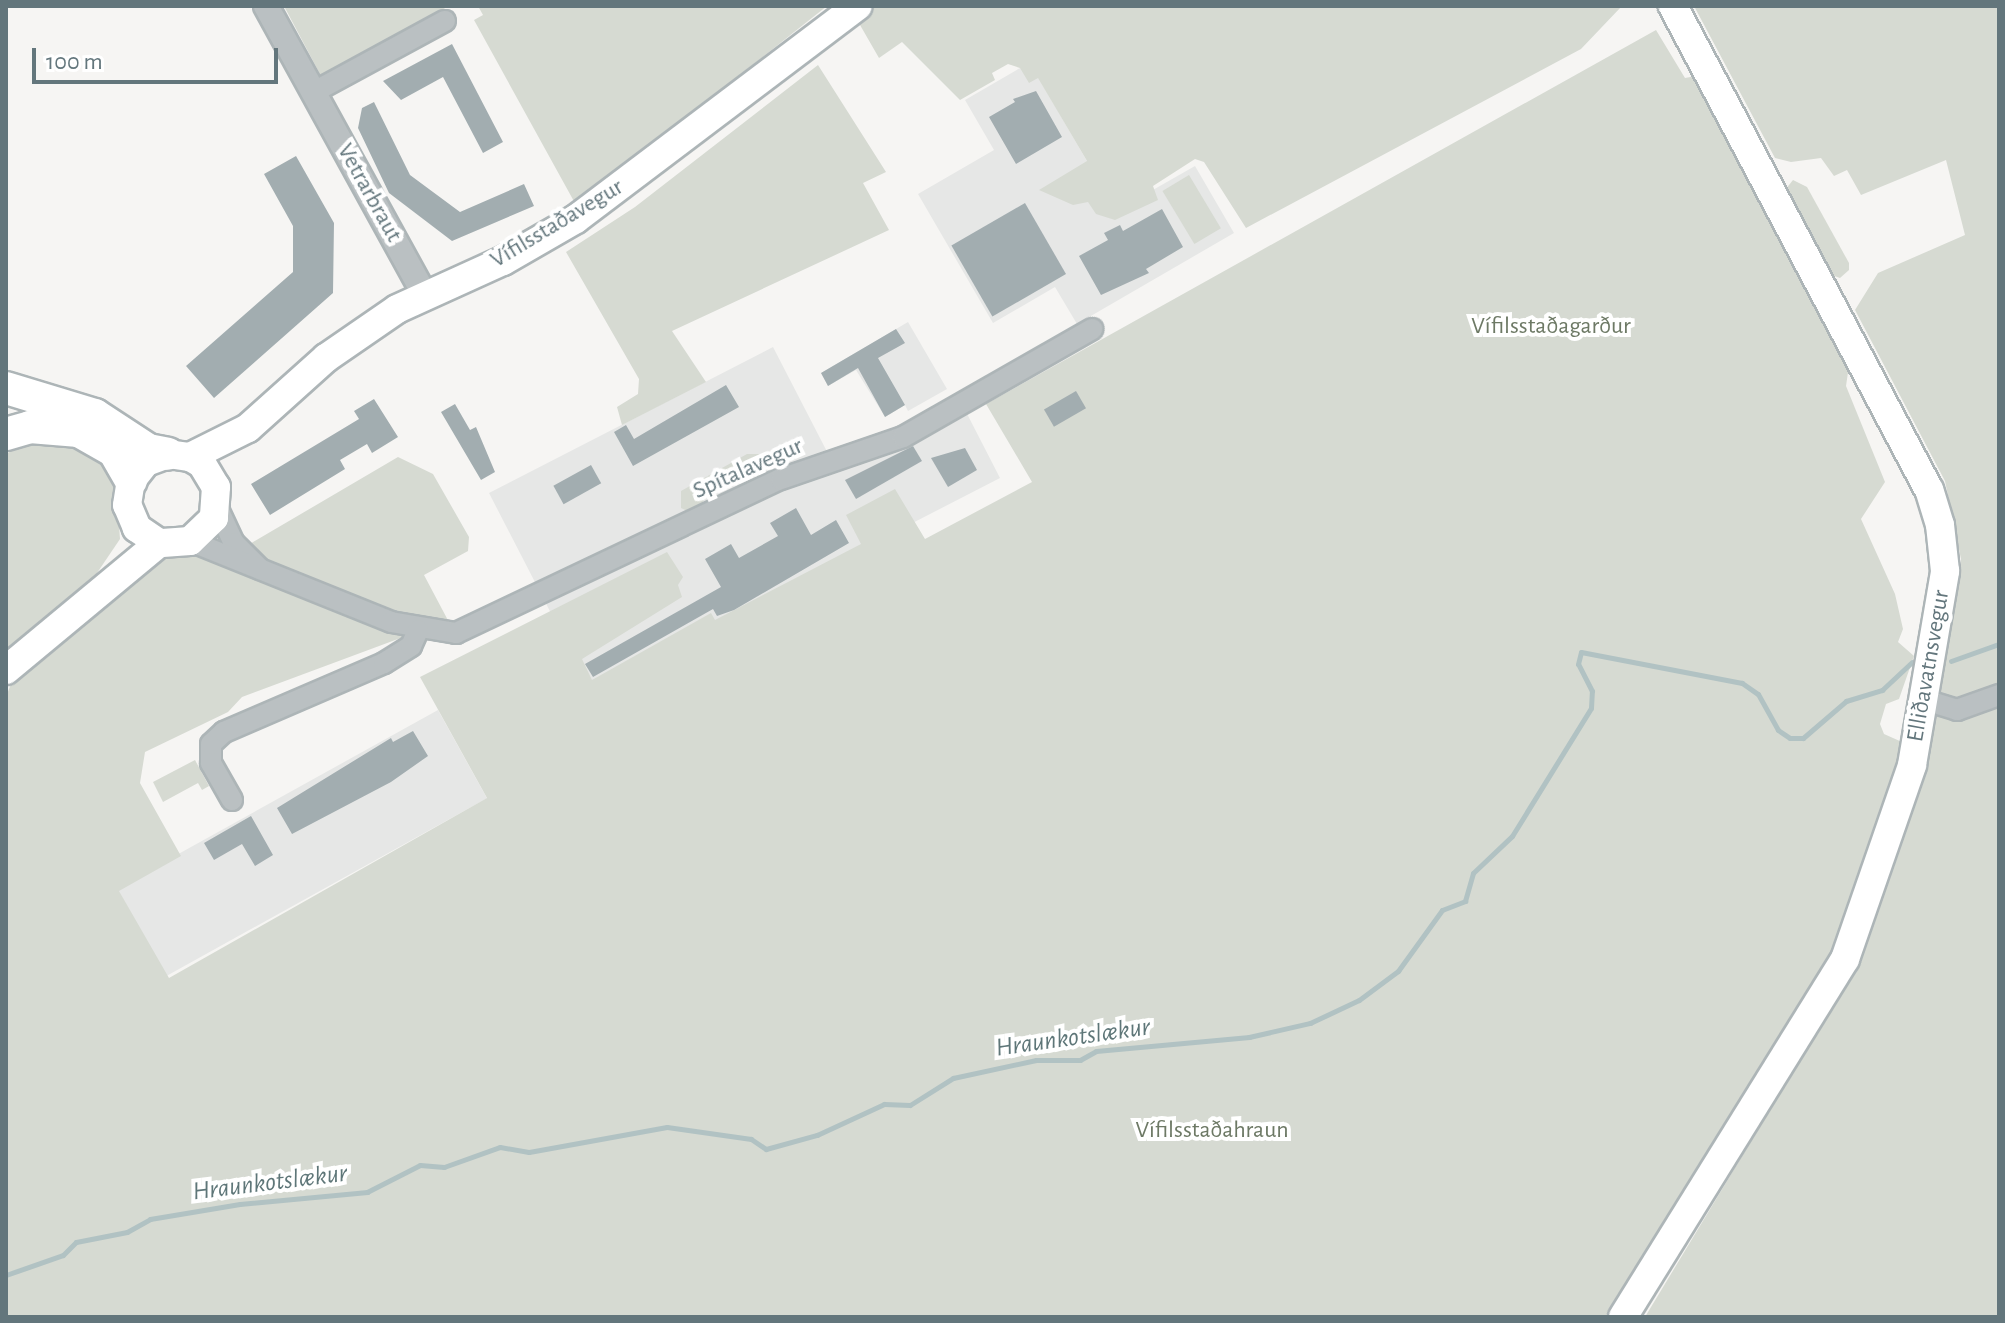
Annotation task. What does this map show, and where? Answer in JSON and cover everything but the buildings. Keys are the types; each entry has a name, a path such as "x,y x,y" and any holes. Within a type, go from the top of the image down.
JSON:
{"highway":[{"path":"6,388 95,415 148,450 179,455"},
{"path":"6,434 30,427 79,431 114,451 131,481"}],"main road":[{"name":"Vífilsstaðavegur","path":"131,481 146,462 179,455 248,428 326,358 424,293 503,261 576,219 858,6"},
{"name":"Elliðavatnsvegur","path":"1623,1317 1836,978 1900,803 1925,700 1944,590 1936,506 1673,6"},
{"name":"Vífilsstaðavegur","path":"190,541 208,527 217,497 248,428"},
{"path":"179,455 202,464 217,497"},
{"path":"131,481 127,505 148,536 190,541"},
{"path":"6,670 113,578 148,536"}],"street":[{"name":"Vetrarbraut","path":"266,6 424,293"},
{"path":"314,92 445,21"},
{"name":"Spítalavegur","path":"190,541 418,630 456,633 781,479 903,437 1092,329"},
{"name":"Spítalavegur","path":"217,497 234,543 263,571"},
{"path":"232,800 211,763 211,744 224,732 384,663 411,646 418,630"},
{"path":"1925,700 1957,710 1999,695"}],"shaded area":[{"path":"1020,68 1038,77 1116,211 1195,166 1234,233 1077,324 1055,287 993,323 918,194 994,150 965,100"},
{"path":"908,322 947,389 908,411 905,405 885,417 856,370 828,386 821,373"},
{"path":"773,347 837,471 963,406 1000,478 590,689 489,493"},
{"path":"438,710 487,798 166,976 117,888"}],"green space":[{"path":"284,6 449,6 321,76"},
{"path":"478,6 827,6 576,205 474,20 483,15"},
{"path":"872,6 1621,7 1581,49 1246,228 1204,162 1195,159 1153,186 1158,200 1115,220 1096,214 1088,202 1073,205 1039,190 1087,161 1038,78 1029,83 1020,68 1008,64 992,73 995,80 960,100 902,42 879,58 856,18"},
{"path":"1694,6 1999,6 1999,1317 1645,1317 1843,989 1865,942 1924,766 1961,559 1945,481 1855,310 1878,273 1965,235 1946,160 1861,195 1847,170 1834,176 1821,158 1791,162 1775,158"},
{"path":"1656,30 1685,78 1707,74 1852,345 1846,386 1885,482 1861,519 1895,594 1903,629 1898,642 1914,656 1899,699 1886,704 1880,724 1884,734 1911,746 1896,804 1805,1019 1609,1317 6,1317 6,697 12,681 149,560 191,551 406,636 242,697 228,712 145,752 140,783 181,856 119,891 169,978 487,798 420,677 667,552 683,577 678,585 682,597 582,659 592,680 711,613 715,620 861,544 846,515 895,489 925,539 1032,482 986,404"},
{"path":"818,65 886,172 863,183 889,230 672,331 706,382 622,425 617,407 638,394 639,379 566,252 635,207"},
{"path":"1189,175 1221,228 1194,244 1162,191"},
{"path":"1793,180 1807,187 1849,263 1849,270 1840,278 1829,274 1785,190"},
{"path":"24,443 69,443 105,461 117,498 120,539 95,576 6,652 6,454"},
{"path":"747,454 759,454 766,463 759,478 728,480 704,496 702,507 692,513 681,508 681,491"},
{"path":"398,457 433,474 469,537 468,551 424,575 451,626 420,623 275,572 243,548"},
{"path":"195,760 209,786 202,790 198,783 163,802 153,782"}],"waterway":[{"name":"Hraunkotslækur","path":"1951,661 1999,644"},
{"name":"Hraunkotslækur","path":"6,1275 63,1255 76,1242 127,1232 150,1219 240,1204 367,1192 420,1165 444,1167 500,1147 529,1152 667,1127 751,1139 766,1149 817,1135 884,1104 910,1105 953,1078 1036,1060 1080,1060 1096,1051 1249,1037 1310,1023 1359,1000 1398,971 1442,910 1465,901 1473,873 1512,836 1591,708 1592,691 1578,664 1581,652 1742,683 1758,694 1778,730 1790,738 1803,738 1846,701 1882,690 1912,662"}],"park label":[{"name":"Vífilsstaðagarður","path":"1551,327"},
{"name":"Vífilsstaðahraun","path":"1212,1131"}]}
